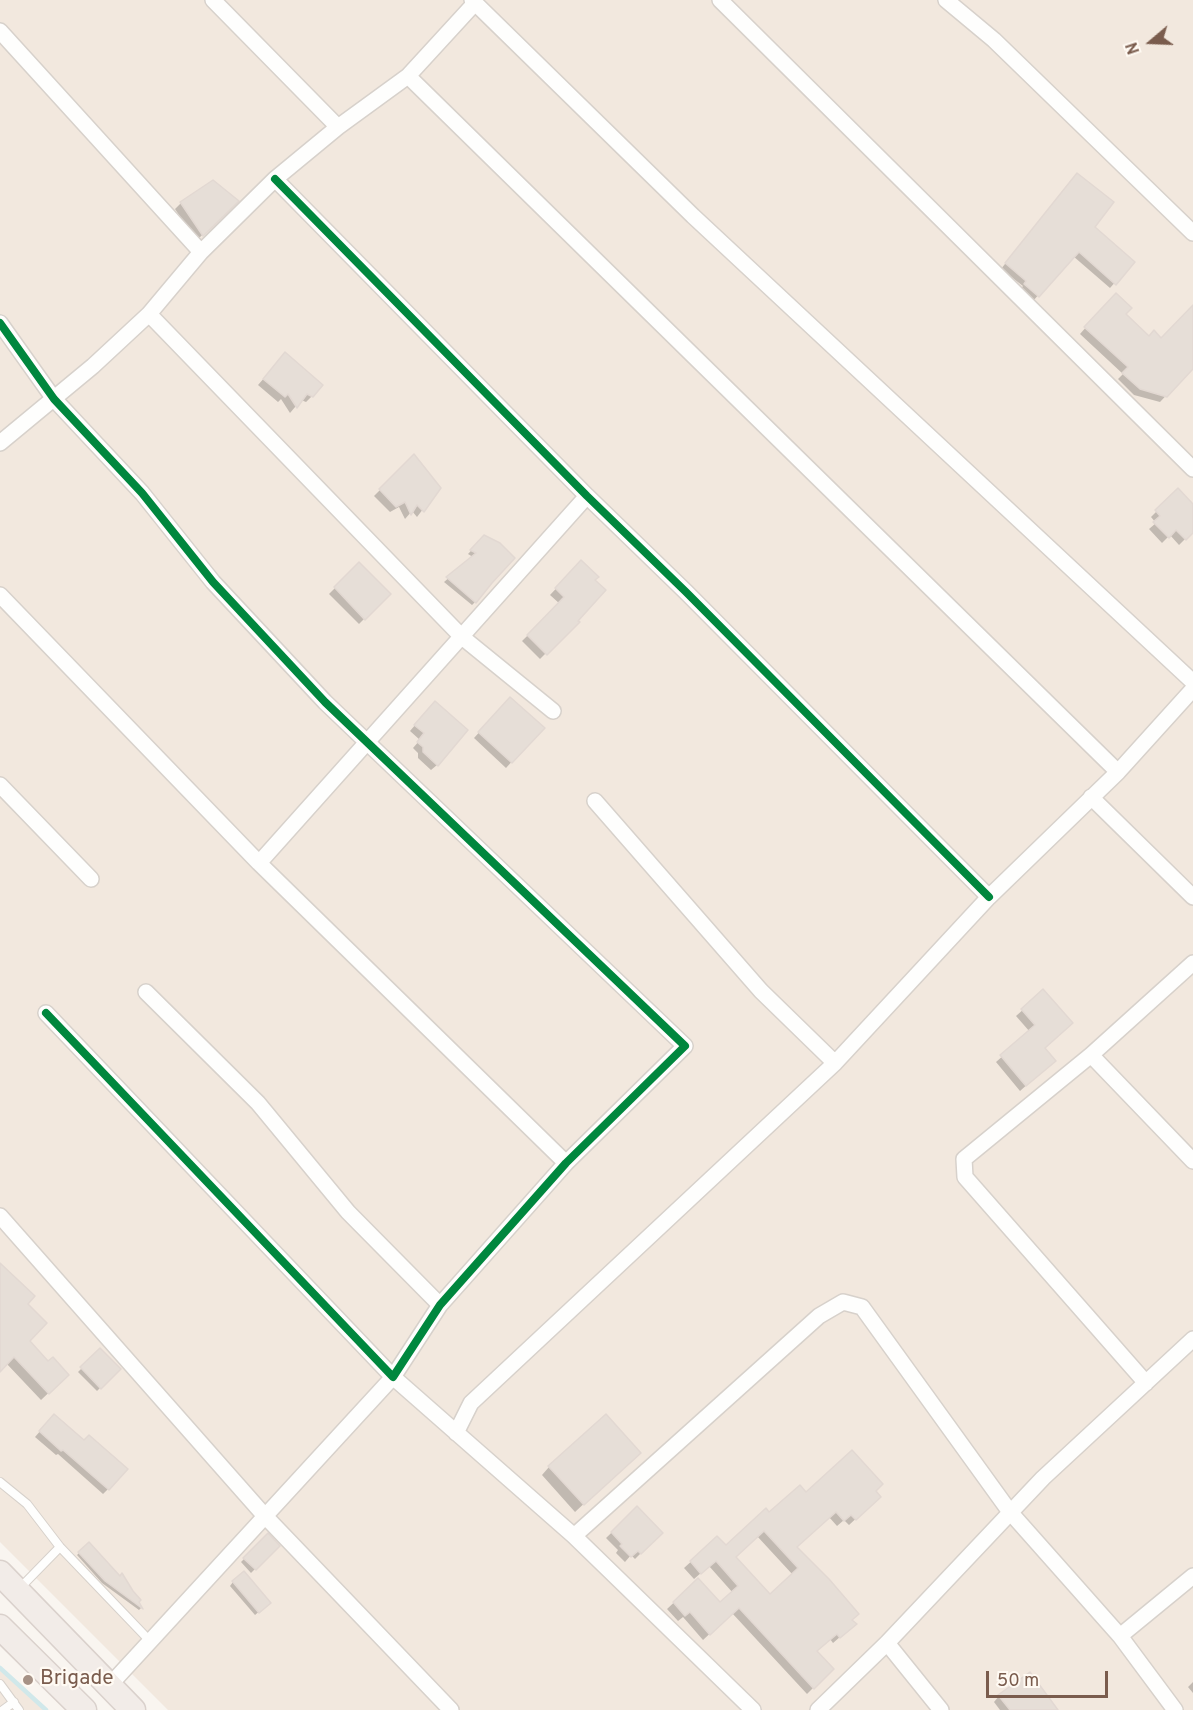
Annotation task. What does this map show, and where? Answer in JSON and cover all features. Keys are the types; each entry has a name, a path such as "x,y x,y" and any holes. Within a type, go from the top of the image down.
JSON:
{"highway":[{"path":"0,1573 133,1710"},
{"path":"0,1627 84,1710"}],"street":[{"path":"213,0 338,127"},
{"path":"720,0 1193,469"},
{"path":"946,0 994,40 1193,233"},
{"path":"0,443 54,399 149,314 201,252 275,179 338,127 408,76 473,2 693,216 1193,682"},
{"path":"0,30 201,252"},
{"path":"408,76 1118,772"},
{"path":"275,179 587,496 686,592 989,897"},
{"path":"149,314 462,637 553,711"},
{"path":"0,323 54,399 142,493 213,582 326,702 685,1046 567,1163 440,1305 393,1377 109,1686"},
{"path":"259,863 587,496"},
{"path":"0,595 259,863 567,1163"},
{"path":"456,1433 471,1403 496,1377 835,1063 989,897 1118,772 1193,689"},
{"path":"0,785 91,879"},
{"path":"1091,797 1193,897"},
{"path":"595,801 761,991 835,1063"},
{"path":"1146,1383 966,1177 964,1159 1090,1055 1193,963"},
{"path":"146,992 258,1103 348,1212 440,1305"},
{"path":"46,1012 393,1377 574,1536 753,1710"},
{"path":"1090,1055 1193,1161"},
{"path":"0,1216 264,1515 451,1710"},
{"path":"574,1536 819,1316 843,1302 862,1307 1010,1512 1120,1636 1174,1710"},
{"path":"818,1710 887,1643 1043,1478 1193,1339"},
{"path":"1120,1636 1193,1576"},
{"path":"887,1643 941,1710"}],"lane":[{"path":"0,1482 27,1504 60,1547 150,1641"},
{"path":"17,1590 60,1547"},
{"path":"0,1684 20,1710"},
{"path":"3,1710 15,1702"}],"shaded area":[{"path":"0,0 1193,0 1193,1710 168,1710 0,1542"},
{"path":"0,1666 44,1706 48,1710 0,1710"}],"building":[{"path":"1077,173 1114,202 1095,227 1135,262 1116,285 1079,252 1039,297 1024,284 1026,281 1005,263"},
{"path":"213,180 239,201 203,236 180,202"},
{"path":"1116,293 1132,308 1126,314 1149,336 1154,330 1161,338 1193,305 1193,369 1167,397 1140,389 1122,373 1128,367 1084,327"},
{"path":"285,352 323,385 313,397 307,394 297,408 288,394 285,397 263,379"},
{"path":"414,454 441,488 424,512 417,505 411,515 405,502 396,507 379,489"},
{"path":"1178,488 1193,504 1193,533 1186,540 1176,530 1169,538 1153,522 1160,516 1155,510"},
{"path":"484,535 500,543 515,558 476,603 446,577 476,553 470,550"},
{"path":"581,560 599,577 595,580 606,590 578,621 580,622 547,655 527,635 564,597 555,588"},
{"path":"359,562 391,594 365,620 334,587"},
{"path":"510,697 545,728 512,763 478,732"},
{"path":"435,701 468,730 438,766 423,752 423,747 417,742 424,733 414,725"},
{"path":"1043,989 1073,1023 1045,1048 1056,1061 1026,1086 1000,1055 1035,1025 1021,1009"},
{"path":"0,1263 35,1296 28,1304 47,1323 30,1341 48,1361 53,1357 69,1375 49,1394 14,1357 0,1372"},
{"path":"100,1348 121,1369 101,1389 80,1367"},
{"path":"54,1414 84,1440 89,1435 128,1469 109,1490 39,1431"},
{"path":"606,1414 641,1453 584,1505 548,1466"},
{"path":"852,1450 883,1484 876,1491 881,1497 856,1520 851,1515 844,1521 836,1512 797,1547 859,1614 852,1620 857,1624 840,1638 837,1634 817,1651 834,1669 814,1689 739,1608 710,1635 690,1612 685,1616 673,1602 698,1578 720,1602 738,1586 716,1561 701,1574 690,1561 717,1536 726,1545 766,1508 769,1512 800,1485 806,1492","holes":["764,1531 798,1568 770,1594 736,1557"]},
{"path":"637,1506 663,1533 641,1554 638,1551 631,1557 611,1532"},
{"path":"268,1533 280,1546 256,1570 243,1558"},
{"path":"89,1542 120,1576 122,1573 141,1600 139,1602 143,1609 105,1581 78,1552"},
{"path":"244,1571 271,1603 259,1613 232,1581"},
{"path":"1030,1672 1058,1710 1010,1710 998,1695"}],"waterway":[{"path":"0,1668 46,1710"}],"cycle path":[{"path":"275,179 587,496 686,592 989,897"},
{"path":"0,323 54,399 142,493 213,582 325,702 685,1046 566,1163 440,1305 393,1377 46,1013"}],"place":[{"name":"Brigade","path":"28,1680"}]}
